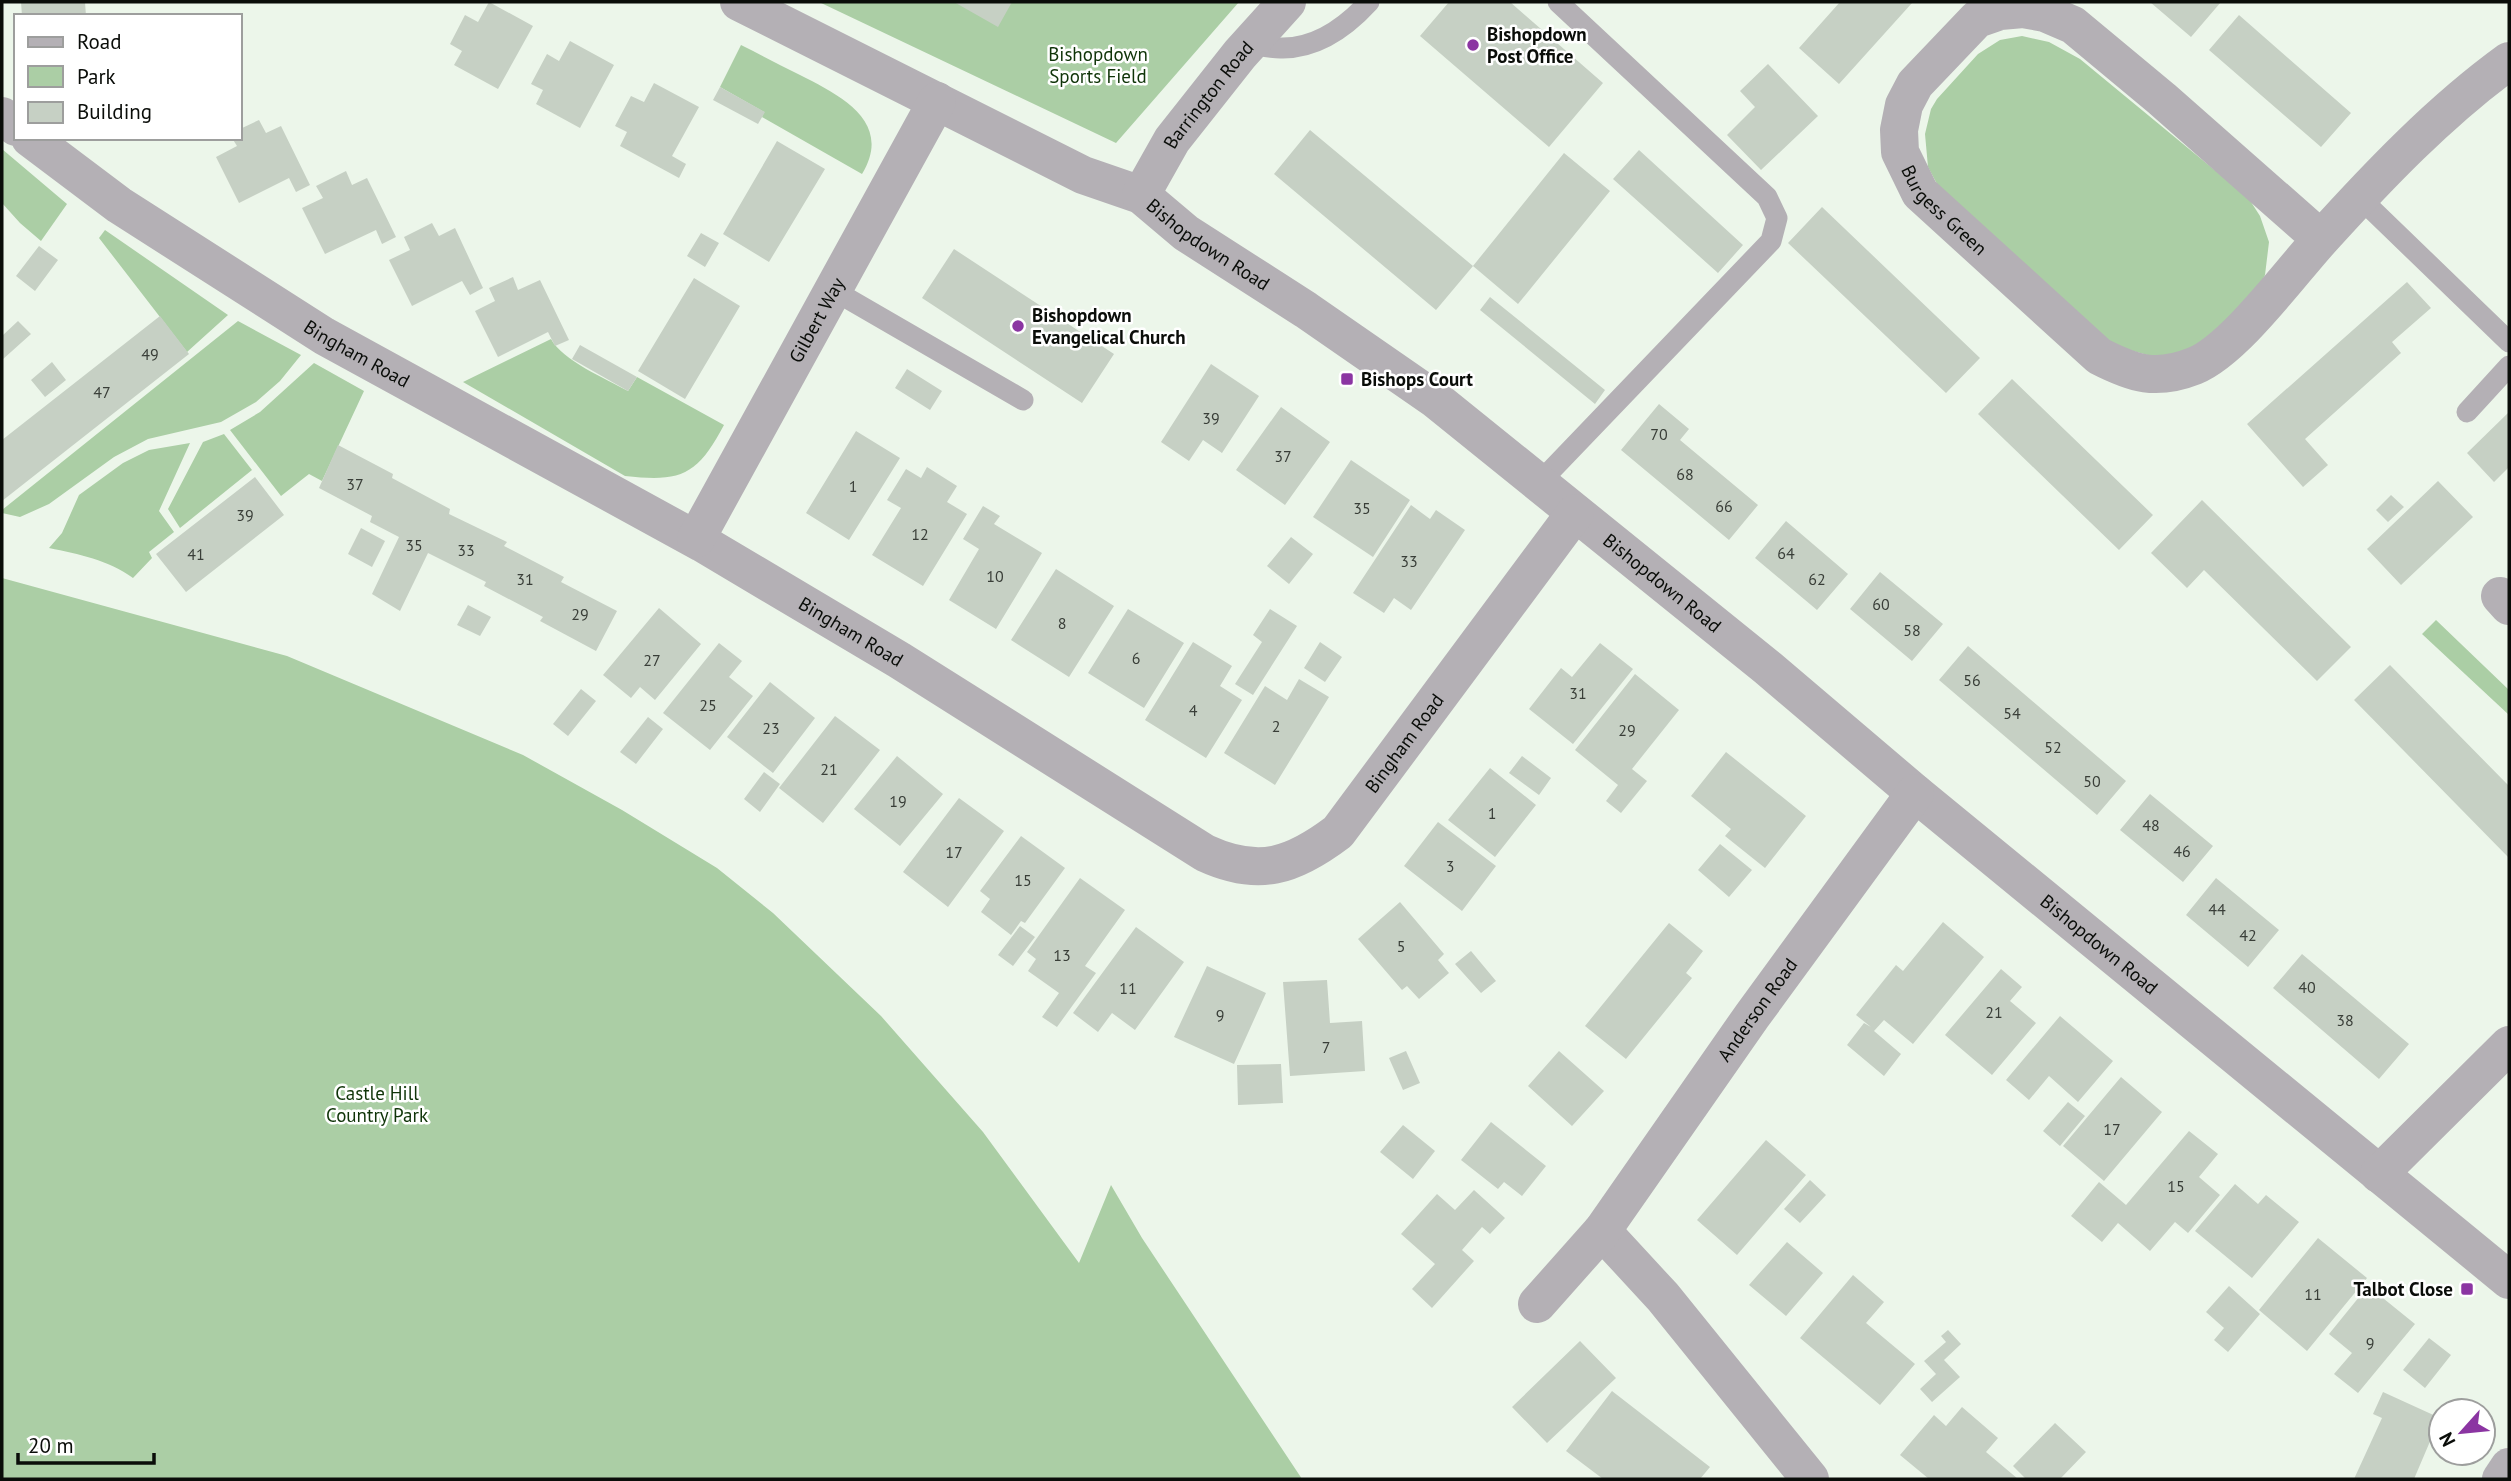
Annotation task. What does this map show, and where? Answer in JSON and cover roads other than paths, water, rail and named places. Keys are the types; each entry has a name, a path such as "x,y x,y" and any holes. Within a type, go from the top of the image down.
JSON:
{"street":[{"name":"Bishopdown Road","path":"739,2 1083,175 1142,195 1186,233 1306,310 1436,400 1768,668 1915,793 2509,1280"},
{"name":"Barrington Road","path":"1142,195 1172,140 1250,43 1287,2"},
{"name":"Burgess Green","path":"2321,239 2162,99 2073,25 2045,13 2023,9 2000,11 1977,19 1915,84 1904,106 1899,130 1900,152 1920,193 2099,356 2128,371 2151,376 2173,373 2212,357 2234,337 2360,198 2439,121 2509,61"},
{"name":"Gilbert Way","path":"696,540 937,101"},
{"name":"Bingham Road","path":"33,140 119,205 324,335 696,540 909,666 1205,853 1244,867 1283,864 1318,847 1338,832 1575,513"},
{"name":"Anderson Road","path":"1537,1304 1602,1231 1752,1016 1915,793"},
{"path":"2379,1174 2509,1045"},
{"path":"1602,1231 1663,1297 1810,1479"},
{"path":"2501,1479 2509,1467"}],"lane":[{"path":"1250,43 1283,48 1319,42 1353,20 1369,2"},
{"path":"1538,484 1771,241 1777,218 1767,197 1558,2"},
{"path":"2360,198 2509,342"},
{"path":"833,290 1023,400"},
{"path":"2467,412 2509,366"}],"place":[{"name":"Bishopdown Post Office","path":"1473,45"},
{"name":"Bishopdown Evangelical Church","path":"1018,326"},
{"name":"Bishops Court","path":"1347,379"},
{"name":"Talbot Close","path":"2467,1289"}],"park label":[{"name":"Bishopdown Sports Field","path":"1098,65"},
{"name":"Castle Hill Country Park","path":"377,1104"}]}
